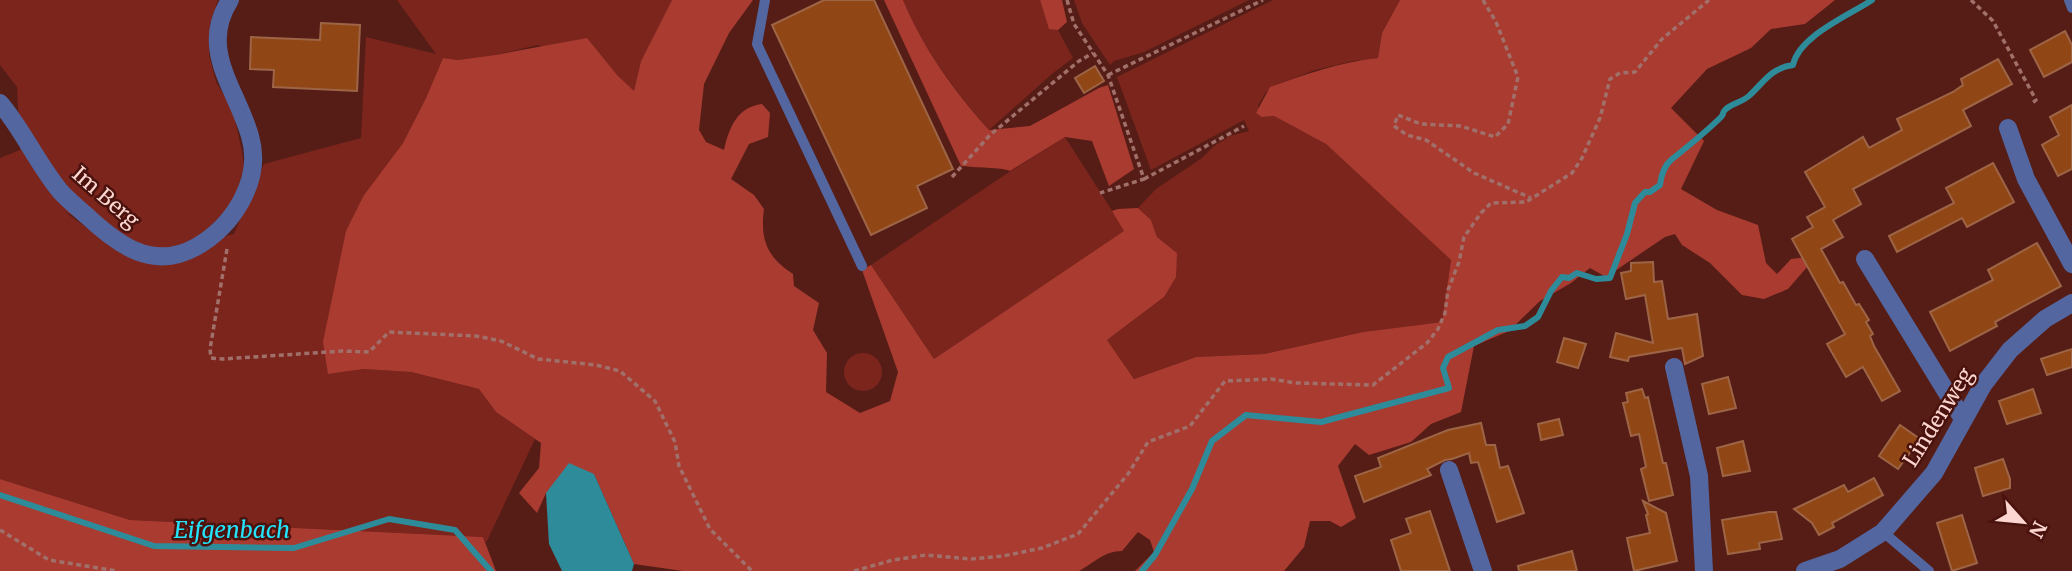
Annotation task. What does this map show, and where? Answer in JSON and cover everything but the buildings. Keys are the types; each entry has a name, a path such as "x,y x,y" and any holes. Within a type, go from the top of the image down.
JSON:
{"street":[{"name":"Im Berg","path":"0,103 25,135 30,148 61,192 116,241 150,256 167,257 186,253 203,243 222,226 243,200 250,177 253,156 251,139 225,79 218,51 220,23 230,0"},
{"path":"2008,128 2026,179 2072,264"},
{"path":"1865,259 1963,419"},
{"name":"Lindenweg","path":"1805,571 1840,559 1883,531 1934,473 1983,385 2010,350 2045,318 2072,303"},
{"path":"1675,367 1699,476 1704,571"},
{"path":"1448,470 1482,571"}],"lane":[{"path":"765,0 757,44 862,266"},
{"path":"2069,0 2072,8"},
{"path":"1883,531 1929,571"}],"path":[{"path":"1068,0 1074,24 1108,75 1144,179"},
{"path":"1108,75 1263,0"},
{"path":"1483,0 1496,22 1518,77 1508,124 1495,137 1461,127 1421,124 1398,115 1394,126 1407,135 1426,140 1474,173 1531,198"},
{"path":"854,571 893,560 926,555 971,559 1003,556 1042,548 1077,534 1128,474 1147,442 1191,426 1225,381 1271,379 1296,383 1373,385 1427,343 1438,329 1445,313 1448,290 1459,262 1464,237 1481,213 1491,203 1526,202 1572,173 1582,158 1600,118 1610,79 1620,73 1635,72 1662,39 1709,0"},
{"path":"1971,0 1993,21 2036,100 2031,104"},
{"path":"951,177 990,135 1079,61 1093,53"},
{"path":"1100,193 1144,179 1244,126"},
{"path":"222,226 228,242 210,349 211,358 369,352 389,332 501,341 538,359 596,365 620,371 654,401 675,442 679,466 710,529 752,571"},
{"path":"0,530 48,560 117,571"}],"shaded area":[{"path":"0,0 218,0 210,24 209,55 216,82 233,110 242,152 244,167 236,196 216,222 194,241 170,248 149,249 65,212 113,247 136,257 234,234 264,164 361,138 366,37 436,54 397,0 672,0 641,61 634,92 617,75 538,45 495,55 458,60 443,58 403,143 364,195 328,374 364,369 411,372 479,389 496,412 535,439 486,543 483,537 130,520 0,479 0,158 20,150 17,87 0,65"},
{"path":"672,0 753,0 729,33 704,84 699,130 706,142 724,150 732,127 746,109 762,104 770,113 768,137 749,144 731,179 754,195 764,209 763,230 771,254 793,274 794,286 819,303 813,330 827,353 826,392 860,413 890,401 898,372 862,270 871,265 934,359 1124,231 1112,211 1118,209 1138,208 1151,220 1157,237 1177,253 1176,277 1164,297 1107,340 1134,379 1196,357 1264,354 1363,332 1442,322 1451,260 1326,144 1274,116 1262,117 1256,113 1270,87 1310,73 1378,58 1382,33 1400,0 1835,0 1805,24 1771,29 1751,48 1707,69 1671,108 1704,141 1681,189 1717,210 1758,225 1766,263 1777,274 1791,259 1808,257 1808,266 1788,289 1764,299 1742,295 1710,263 1682,245 1675,234 1665,237 1606,277 1590,268 1540,301 1509,331 1474,346 1461,412 1431,424 1411,442 1369,455 1355,444 1338,466 1356,518 1341,527 1330,521 1310,521 1304,547 1284,571 1135,571 1154,552 1150,540 1138,532 1122,551 1104,555 1079,571 683,571 634,564 594,474 546,493 537,513 519,493 539,468 541,443 496,412 479,389 411,372 364,369 328,374 323,342 346,231 364,195 403,143 443,58 458,60 495,55 587,38 617,75 634,91 641,61"},
{"path":"884,0 903,0 940,68 989,130 1030,126 1108,85 1134,169 1109,186 1092,141 1065,137 1010,171 961,166"},
{"path":"903,0 1040,0 1049,28 1058,30 1073,58 989,130 941,68 920,35"},
{"path":"1040,0 1062,0 1067,22 1058,30 1049,29"},
{"path":"1074,0 1249,0 1144,52 1114,61 1110,65 1082,23"},
{"path":"1273,0 1400,0 1382,33 1378,58 1315,70 1278,84 1266,92 1258,106 1262,117 1274,116 1326,144 1451,260 1442,322 1363,332 1264,354 1196,357 1134,379 1107,340 1164,297 1177,253 1157,237 1151,220 1138,208 1156,189 1202,158 1214,146 1230,136 1249,131 1244,120 1151,170 1117,77"},
{"path":"1065,137 1125,231 934,359 871,265"},
{"path":"863,353 877,358 882,372 877,386 863,391 849,386 844,372 849,358"},
{"path":"0,479 130,520 483,537 496,571 0,571"}],"water":[{"path":"569,463 594,474 634,564 632,571 562,571 549,544 546,493"}],"waterway":[{"path":"1142,571 1155,555 1192,489 1212,441 1246,415 1321,422 1449,388 1443,368 1448,357 1498,330 1525,326 1538,317 1551,291 1562,277 1569,278 1577,273 1596,279 1610,278 1627,234 1635,203 1645,192 1650,192 1660,185 1669,162 1714,124 1726,109 1747,97 1773,72 1793,65 1804,45 1814,36 1872,0"},
{"name":"Eifgenbach","path":"0,495 154,546 294,548 389,519 455,530 491,571"}]}
